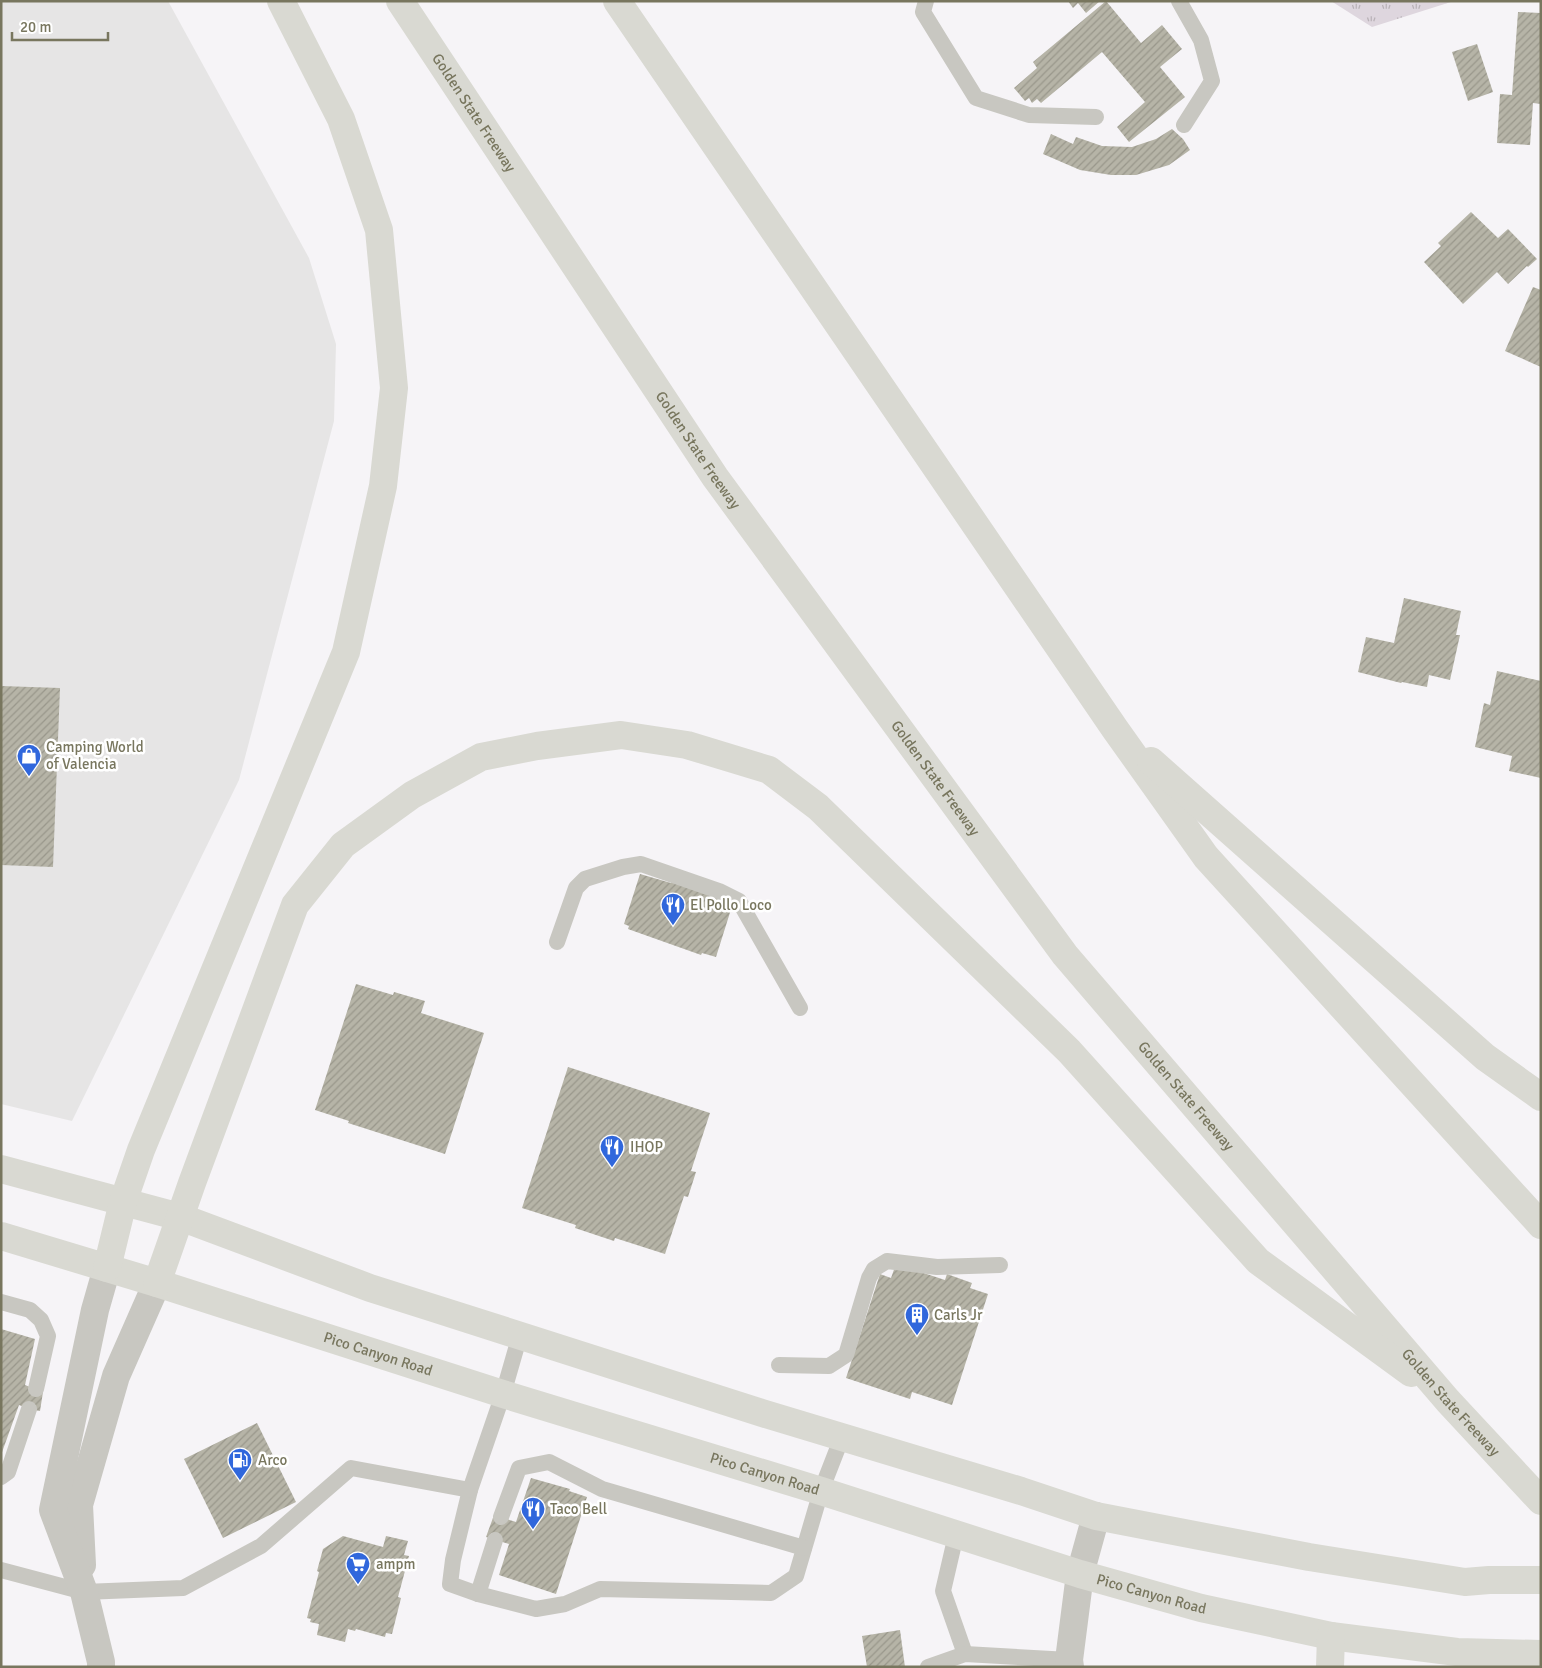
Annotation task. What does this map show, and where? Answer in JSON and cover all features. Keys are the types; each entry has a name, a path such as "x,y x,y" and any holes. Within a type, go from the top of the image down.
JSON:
{"main road":[{"path":"107,1268 123,1202 141,1150 346,652 383,486 394,388 379,230 341,119 281,1"},
{"name":"Golden State Freeway","path":"400,1 716,476 1065,955 1448,1401 1541,1501"},
{"path":"617,1 1115,729 1206,857 1541,1225"},
{"path":"1115,729 1485,1058 1541,1098"},
{"path":"157,1283 295,905 343,845 412,795 481,757 537,746 621,735 687,745 769,770 818,807 1069,1051 1258,1261 1448,1401"},
{"path":"1,1169 180,1217 370,1288 734,1404 1096,1516 1387,1570 1465,1582 1541,1580"},
{"name":"Pico Canyon Road","path":"1,1236 157,1283 503,1394 821,1491 1080,1574 1201,1608 1331,1636 1457,1652 1541,1654"},
{"path":"1330,1667 1331,1636"}],"street":[{"path":"101,1667 84,1592 53,1510 95,1310 107,1268"},
{"path":"84,1592 79,1505 116,1376 157,1283"},
{"path":"1069,1663 1080,1574 1096,1516"}],"lane":[{"path":"926,1 923,12 976,98 1029,115 1096,117"},
{"path":"1179,1 1201,40 1212,81 1184,125"},
{"path":"557,942 576,888 585,879 603,872 641,864 719,891 739,901 800,1008"},
{"path":"779,1365 829,1366 846,1355 869,1278 874,1270 887,1261 937,1266 1000,1264"},
{"path":"1,1302 30,1310 41,1320 48,1336 36,1389"},
{"path":"520,1335 503,1394 470,1490 453,1560 450,1584 478,1594 536,1609 566,1604 600,1589 771,1593 796,1576 821,1491 842,1437"},
{"path":"1,1477 8,1472 29,1409"},
{"path":"501,1517 519,1468 549,1462 602,1489 804,1548"},
{"path":"1,1570 84,1592 183,1588 261,1546 351,1468 470,1490"},
{"path":"956,1535 943,1591 965,1654"},
{"path":"478,1594 495,1540"},
{"path":"928,1667 965,1654 1069,1663"}],"shaded area":[{"path":"1,1 168,1 309,258 336,344 334,421 239,780 72,1121 1,1104"}],"green space":[{"path":"1331,1 1454,1 1372,27"}],"building":[{"path":"1068,1 1100,1 1086,13 1078,3 1073,8"},
{"path":"1106,1 1141,43 1162,25 1182,49 1160,67 1185,97 1129,142 1117,127 1145,102 1102,52 1041,103 1037,99 1032,103 1029,98 1025,101 1014,88 1037,68 1033,62"},
{"path":"1518,12 1541,13 1541,104 1533,103 1530,145 1497,143 1500,94 1512,95"},
{"path":"1477,44 1493,92 1468,101 1452,52"},
{"path":"1172,129 1183,139 1190,150 1169,165 1136,175 1111,175 1080,170 1043,154 1051,134 1073,144 1076,137 1102,146 1132,147 1156,139"},
{"path":"1471,212 1498,238 1508,229 1537,259 1508,284 1497,272 1463,304 1424,262 1441,246 1438,243"},
{"path":"1533,287 1541,290 1541,367 1505,351"},
{"path":"1404,598 1461,611 1456,635 1460,635 1450,680 1429,675 1427,687 1401,683 1358,672 1366,637 1394,643"},
{"path":"1497,671 1541,681 1541,778 1509,771 1512,756 1475,747 1484,703 1490,705"},
{"name":"Camping World of Valencia","path":"1,686 60,688 53,867 1,865"},
{"path":"640,874 671,883 672,879 733,903 716,957 702,953 701,955 628,929 629,926 624,924"},
{"path":"356,984 393,995 394,992 425,1001 421,1013 484,1033 445,1154 348,1123 349,1121 315,1110"},
{"path":"568,1067 710,1113 691,1171 696,1172 688,1197 684,1196 665,1254 615,1238 614,1241 575,1228 576,1225 522,1208"},
{"name":"Carls Jr","path":"896,1264 945,1280 947,1274 972,1283 970,1288 988,1294 952,1405 912,1392 910,1399 846,1378 880,1274 891,1278"},
{"path":"1,1329 35,1339 25,1385 43,1392 40,1411 19,1405 1,1455"},
{"name":"Arco","path":"257,1423 296,1502 223,1538 184,1459"},
{"name":"Taco Bell","path":"531,1478 570,1489 569,1491 587,1497 556,1594 499,1575 509,1544 486,1537 494,1515 516,1522"},
{"name":"ampm","path":"343,1536 383,1547 386,1536 408,1541 404,1555 409,1556 398,1597 401,1598 392,1634 386,1633 385,1637 356,1629 355,1631 348,1629 345,1642 317,1635 319,1624 310,1622 311,1619 307,1618 323,1549"},
{"path":"900,1630 905,1667 867,1667 862,1636"}],"place":[{"name":"Camping World of Valencia","path":"29,777"},
{"name":"El Pollo Loco","path":"673,926"},
{"name":"IHOP","path":"612,1168"},
{"name":"Carls Jr","path":"917,1336"},
{"name":"Arco","path":"240,1481"},
{"name":"Taco Bell","path":"533,1530"},
{"name":"ampm","path":"358,1585"}]}
